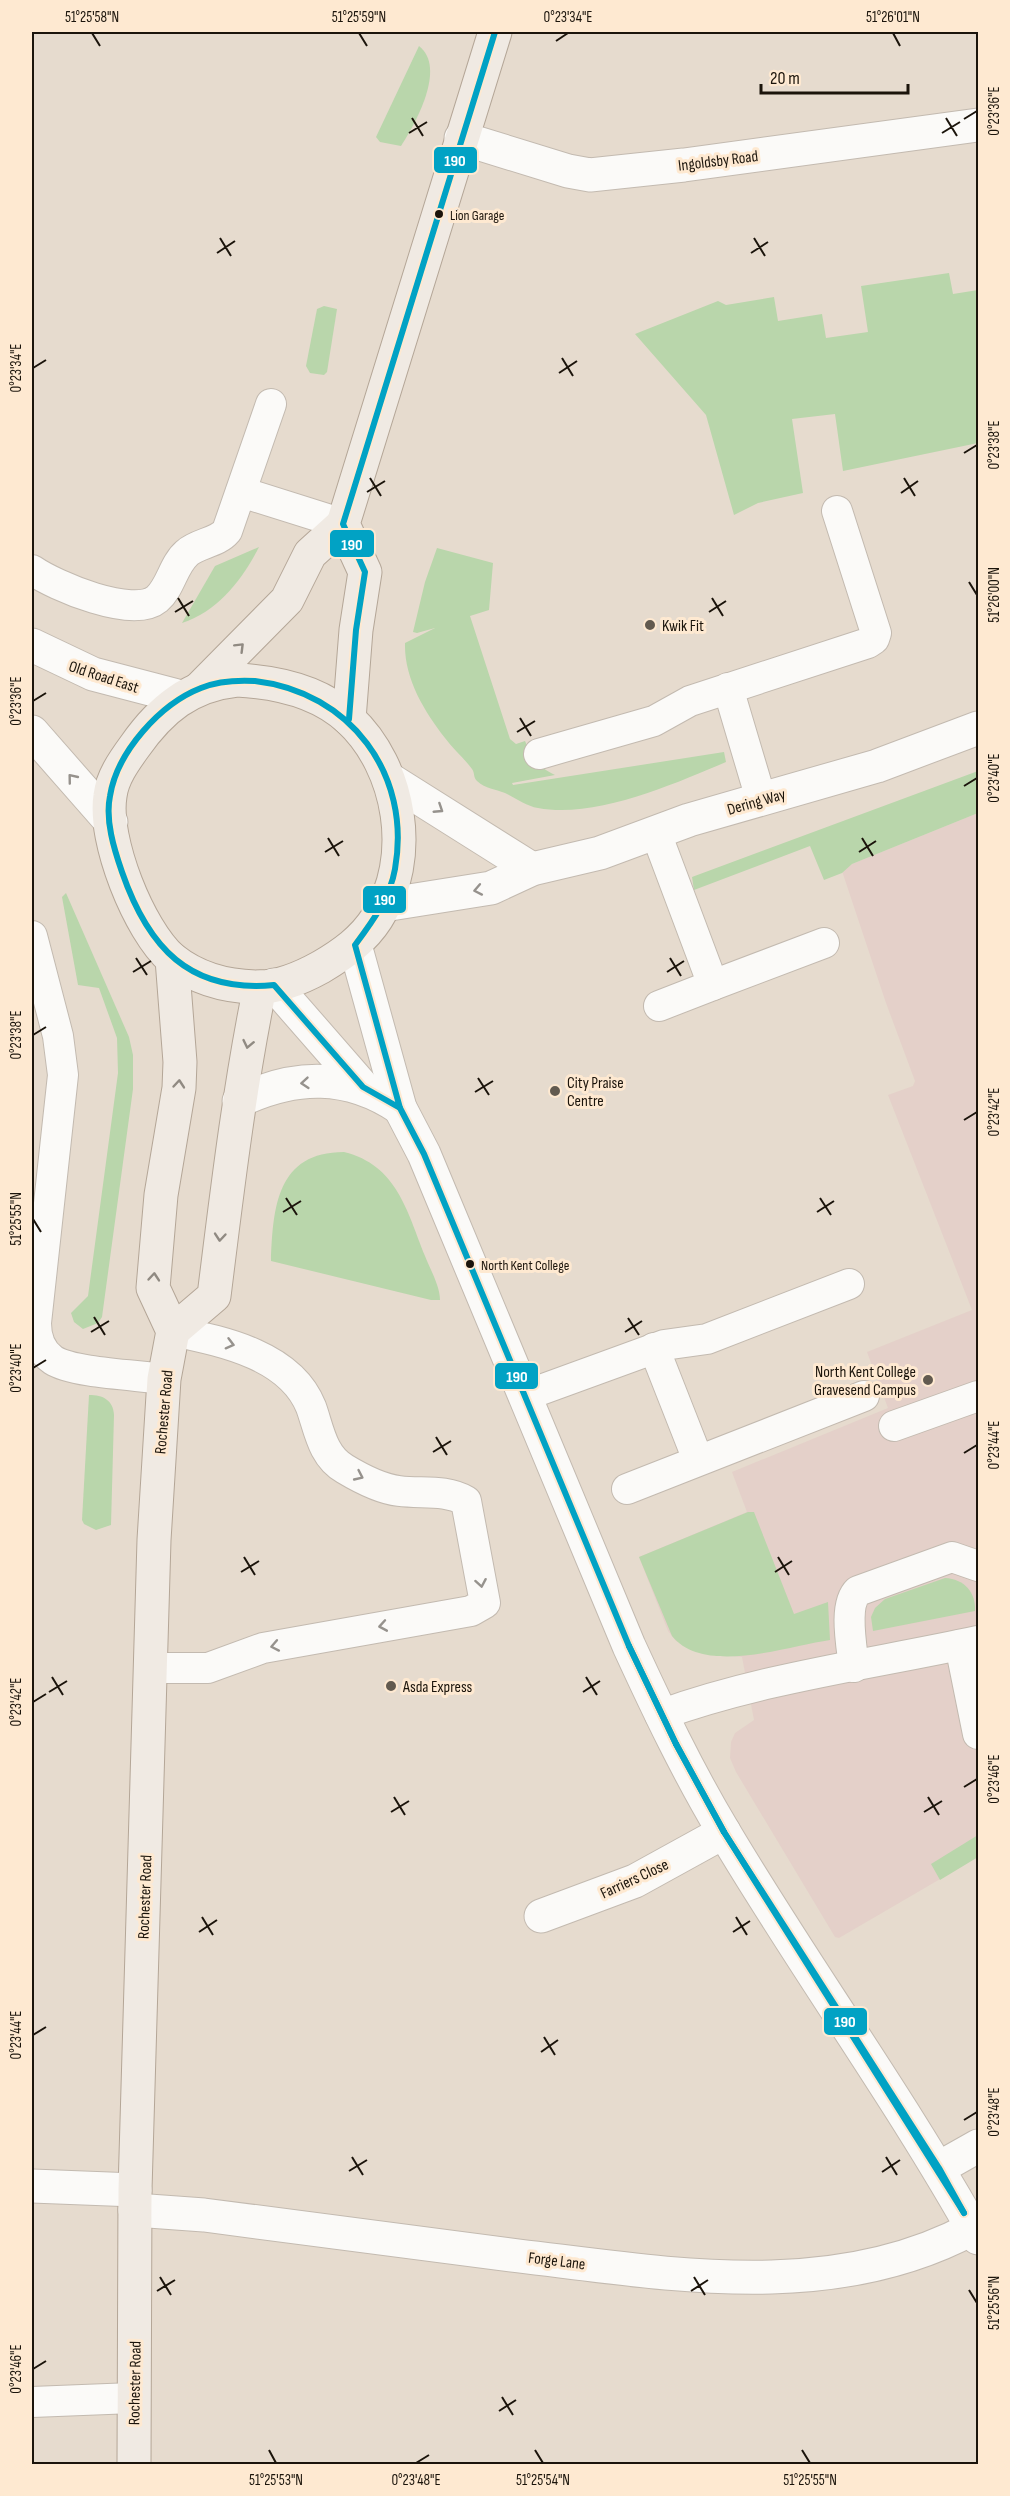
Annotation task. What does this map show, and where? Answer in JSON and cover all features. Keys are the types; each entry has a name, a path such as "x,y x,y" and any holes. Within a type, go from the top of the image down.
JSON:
{"main road":[{"path":"190,693 237,681 290,687 322,700 349,719 374,750 389,778 399,838 393,883 384,905 366,933 355,945 307,975 267,986 228,985 207,978 172,958 161,947 127,887 119,866 111,822 110,795 121,767 153,722 190,693 287,600 310,554 343,524 495,32"},
{"path":"343,524 365,572 356,630 349,719"},
{"path":"172,958 180,1062 179,1088 160,1195 153,1288 172,1331 214,1296 239,1101 267,986"},
{"name":"Rochester Road","path":"134,2464 135,2200 154,1540 164,1379 172,1331"}],"street":[{"name":"Ingoldsby Road","path":"461,138 568,171 590,175 684,165 978,125"},
{"name":"Old Road East","path":"32,645 93,674 190,693"},
{"name":"Dering Way","path":"384,905 491,888 532,869 600,853 761,799 877,766 978,728"},
{"path":"32,732 111,822"},
{"path":"389,778 532,869"},
{"path":"355,945 400,1108 424,1154 660,1715 724,1832 939,2168 976,2233"},
{"path":"267,986 363,1087 400,1108"},
{"path":"239,1101 270,1089 302,1082 363,1087"},
{"name":"Farriers Close","path":"541,1916 635,1881 724,1832"},
{"path":"939,2168 978,2146"},
{"name":"Forge Lane","path":"32,2186 135,2200 204,2215 625,2269 731,2278 806,2277 856,2269 976,2233"}],"lane":[{"path":"32,570 45,579 90,597 133,605 149,604 161,594 187,552 225,534 271,404"},
{"path":"241,492 343,524"},
{"path":"539,754 654,721 690,701 868,644 876,636 837,511"},
{"path":"728,688 761,799"},
{"path":"656,833 713,985"},
{"path":"32,936 58,1036 63,1075 36,1323 37,1338 45,1352 62,1364 164,1379"},
{"path":"659,1006 824,943"},
{"path":"524,1396 654,1348 707,1339 849,1284"},
{"path":"150,1668 212,1667 263,1648 471,1611 485,1603 466,1501 453,1494 390,1490 345,1469 329,1455 308,1400 294,1381 246,1349 172,1331"},
{"path":"654,1348 698,1460"},
{"path":"627,1489 864,1396"},
{"path":"894,1426 978,1396"},
{"path":"854,1667 850,1628 852,1601 858,1591 952,1557 978,1566"},
{"path":"660,1715 703,1699 748,1688 969,1643 978,1734"},
{"path":"32,2402 134,2398"}],"shaded area":[{"name":"North Kent College Gravesend Campus","path":"978,813 978,1857 839,1938 835,1937 736,1772 730,1758 731,1742 735,1733 754,1720 742,1657 703,1653 676,1641 668,1631 639,1557 747,1512 732,1472 888,1408 867,1352 972,1310 888,1095 913,1086 915,1081 842,871 852,864"}],"green space":[{"path":"419,46 427,56 430,68 426,96 401,146 380,142 376,137"},
{"path":"949,273 953,294 978,290 978,443 843,471 835,414 792,419 803,493 758,503 734,515 706,415 635,334 718,301 726,305 774,297 778,321 822,314 826,338 868,332 861,286"},
{"path":"324,306 337,309 327,372 324,375 310,373 306,366 317,309"},
{"path":"259,547 245,571 228,593 207,611 182,623 215,566"},
{"path":"437,548 493,563 489,610 470,616 510,739 516,744 525,741 536,761 555,775 512,783 513,785 724,752 726,762 659,789 584,809 538,808 480,784 472,769 430,717 417,694 408,669 405,643 435,628 413,632 425,582"},
{"path":"978,771 978,813 852,864 842,873 824,880 810,846 694,890 692,877"},
{"path":"66,893 129,1037 133,1055 133,1089 102,1317 98,1323 83,1329 74,1322 71,1313 88,1296 118,1073 117,1038 99,988 78,985 62,897"},
{"path":"344,1152 362,1158 376,1167 398,1192 434,1278 440,1300 431,1300 271,1261 277,1203 283,1186 292,1172 305,1161 322,1154"},
{"path":"89,1395 106,1399 112,1406 114,1415 111,1525 96,1530 84,1524 82,1520"},
{"path":"748,1512 754,1512 794,1614 828,1602 830,1640 770,1652 725,1656 704,1654 686,1648 672,1636 639,1557"},
{"path":"945,1578 958,1581 968,1588 975,1604 975,1611 873,1631 871,1617 875,1608 885,1599"},
{"path":"978,1835 978,1857 940,1880 931,1864"}],"transit line":[{"name":"190","path":"349,719 356,630 365,572 343,524 495,32"},
{"name":"190","path":"255,681 289,688 319,702 346,720 367,744 383,771 394,801 398,834 393,880 380,909 355,945 400,1108 363,1087 274,985 244,986 218,981 195,973 176,960 159,943 145,922 119,863 111,834 109,805 114,779 131,747 156,718 186,695 214,684 255,681"},
{"name":"190","path":"400,1108 424,1154 629,1646"},
{"name":"190","path":"629,1646 676,1744"},
{"name":"190","path":"629,1646 676,1744"},
{"name":"190","path":"676,1744 724,1832"},
{"name":"190","path":"676,1744 724,1832"},
{"name":"190","path":"724,1832 939,2168 964,2213"},
{"name":"190","path":"724,1832 964,2213"}],"place":[{"name":"Lion Garage","path":"439,214"},
{"name":"Kwik Fit","path":"650,625"},
{"name":"City Praise Centre","path":"555,1091"},
{"name":"North Kent College","path":"470,1264"},
{"name":"North Kent College Gravesend Campus","path":"928,1380"},
{"name":"Asda Express","path":"391,1686"}]}
